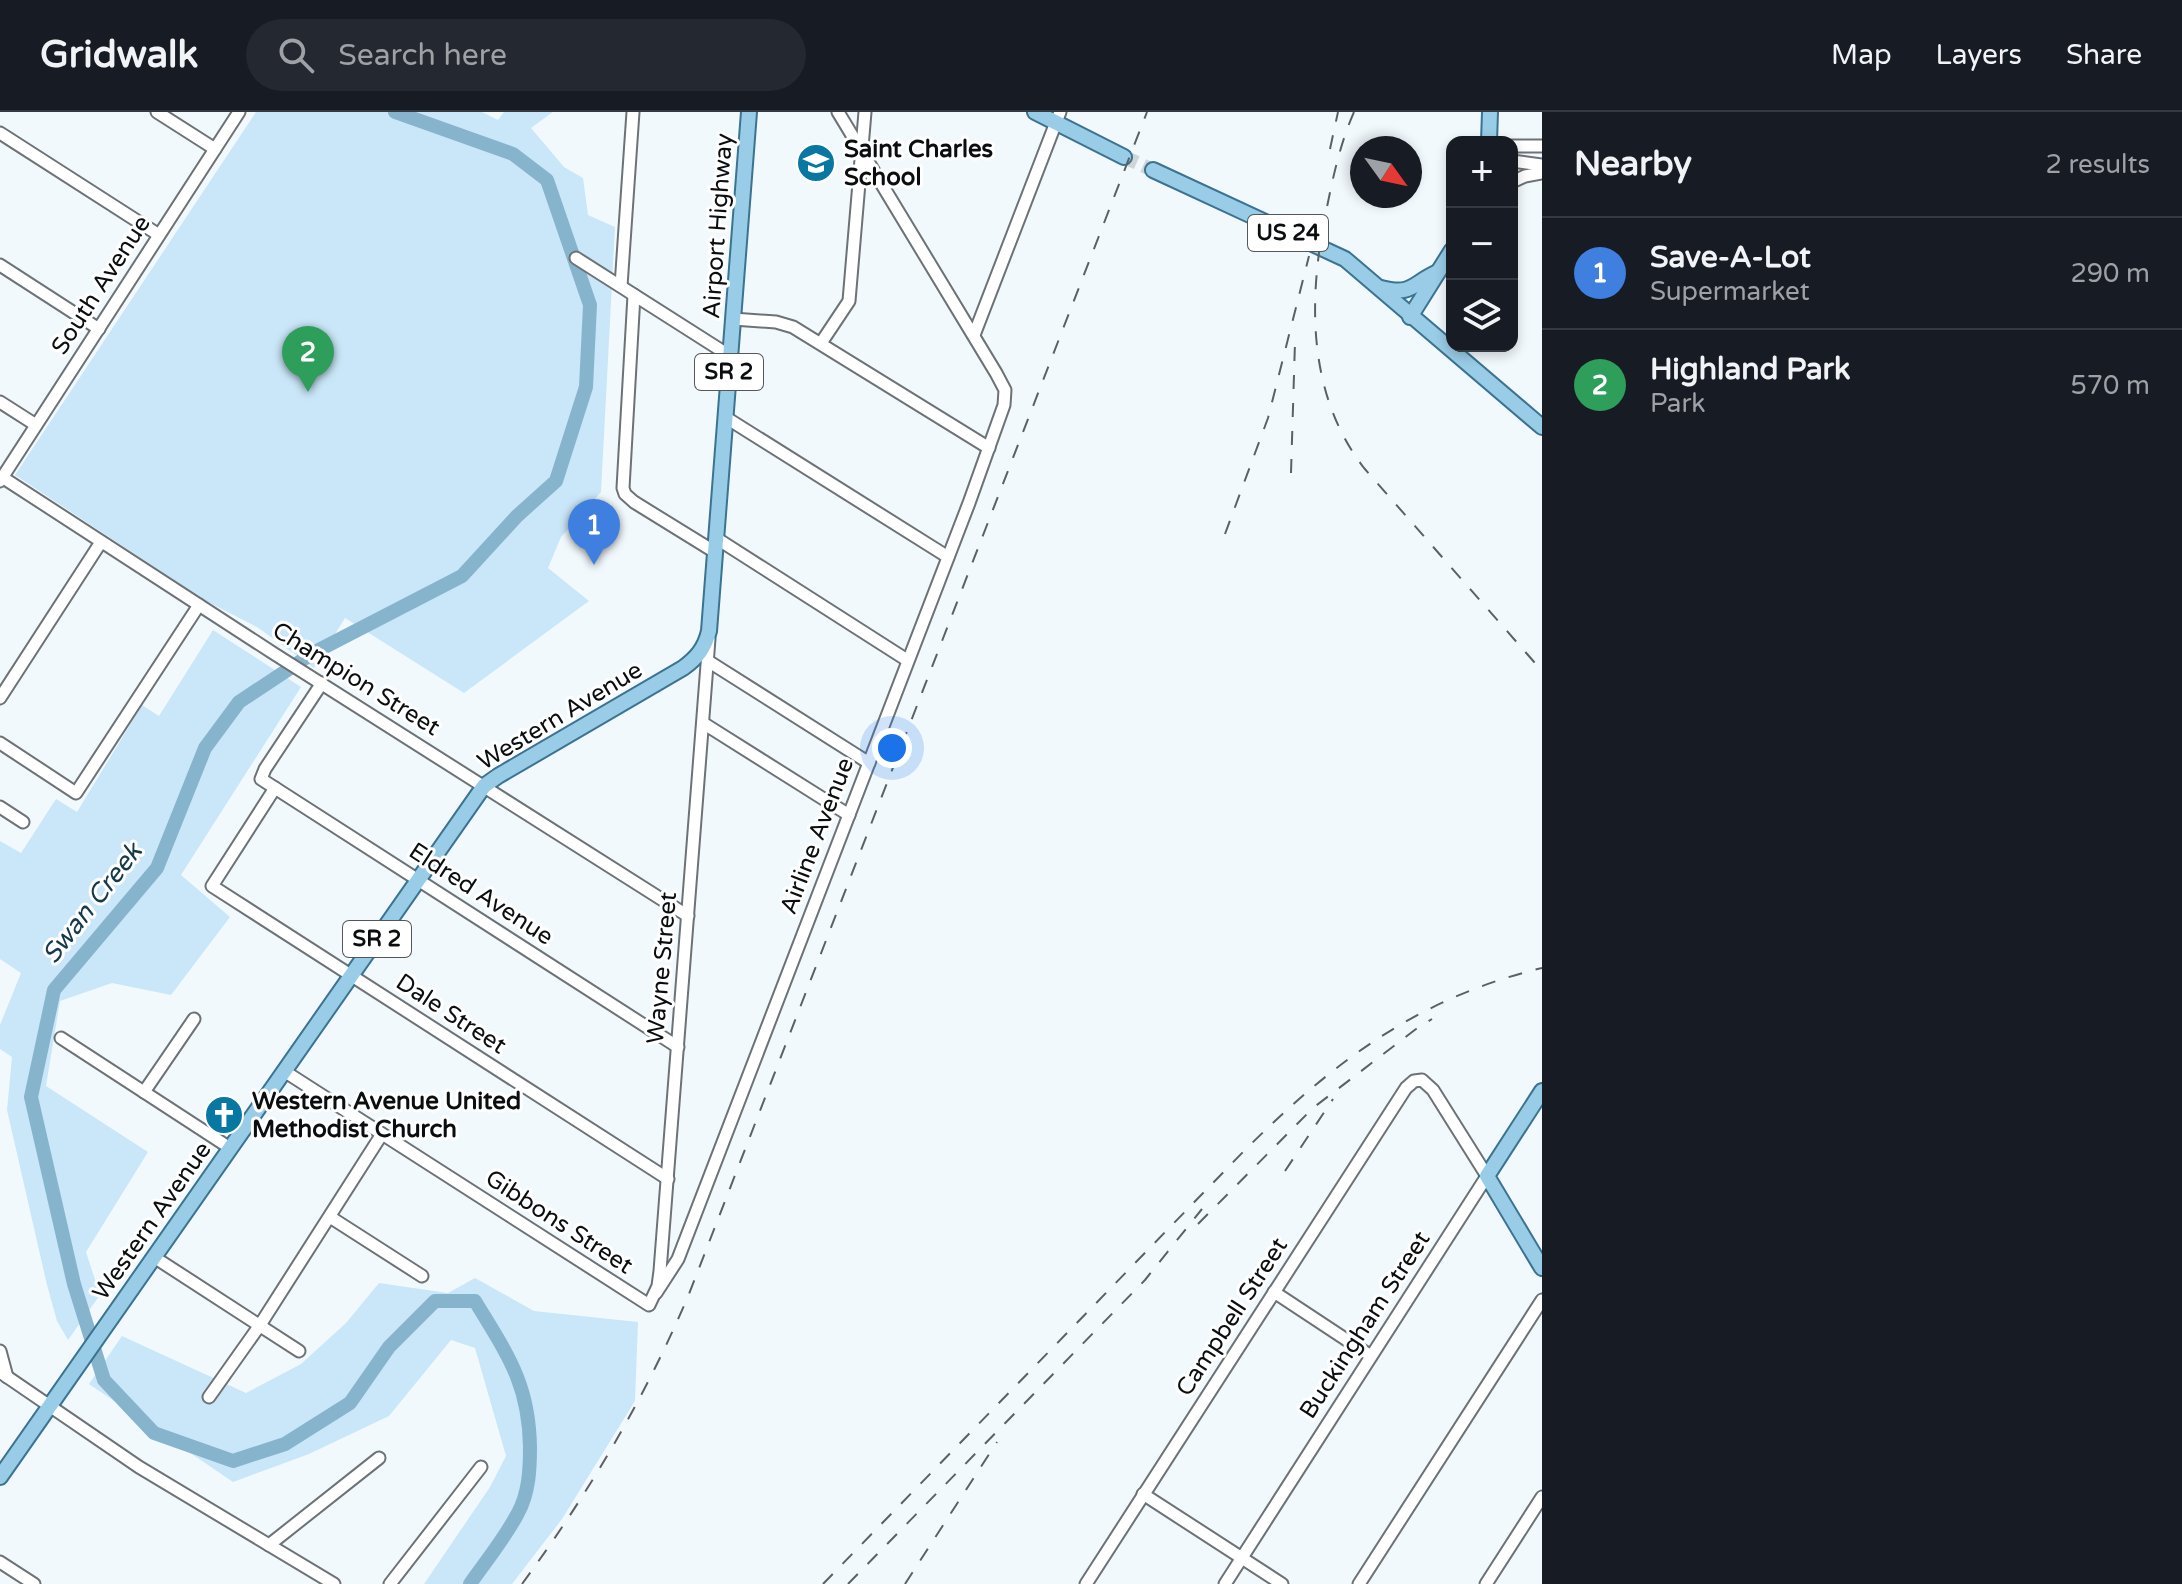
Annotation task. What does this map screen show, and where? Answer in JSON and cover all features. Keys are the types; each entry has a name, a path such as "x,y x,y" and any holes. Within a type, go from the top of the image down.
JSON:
{"main road":[{"name":"Airport Highway","path":"709,631 749,112"},
{"path":"1035,112 1058,118 1124,157"},
{"path":"1489,136 1490,112"},
{"name":"US 24","path":"1153,170 1345,259 1542,427"},
{"path":"1410,317 1446,259"},
{"path":"1378,287 1400,292 1438,272"},
{"name":"Western Avenue","path":"0,1477 484,786 688,664 704,647 709,631"},
{"name":"Buckingham Street","path":"1487,1176 1542,1091"},
{"path":"1487,1176 1542,1268"}],"street":[{"path":"157,112 215,149"},
{"name":"South Avenue","path":"1,479 239,112"},
{"path":"621,286 633,112"},
{"path":"838,112 974,335"},
{"path":"821,343 849,301 865,112"},
{"path":"974,335 1058,118"},
{"path":"0,133 159,235"},
{"path":"1518,146 1542,146"},
{"path":"1518,162 1542,165"},
{"path":"1518,179 1542,173"},
{"path":"576,258 730,356"},
{"path":"0,265 99,329"},
{"path":"634,295 625,494 642,507 716,545 907,660"},
{"path":"733,319 790,326 989,448"},
{"name":"Airline Avenue","path":"656,1293 678,1259 1004,405 1005,390 974,335"},
{"path":"0,402 36,425"},
{"path":"725,417 948,557"},
{"name":"Champion Street","path":"1,479 688,916"},
{"path":"0,698 101,542"},
{"path":"0,743 76,793 199,605"},
{"name":"Wayne Street","path":"649,1305 656,1293 660,1271 709,631"},
{"path":"708,661 869,763"},
{"name":"Eldred Avenue","path":"316,680 261,779 678,1047"},
{"path":"703,723 849,815"},
{"name":"Dale Street","path":"275,788 212,886 668,1179"},
{"path":"0,807 23,822"},
{"path":"144,1092 194,1019"},
{"path":"61,1038 230,1148"},
{"name":"Gibbons Street","path":"284,1071 649,1305"},
{"name":"Campbell Street","path":"1086,1584 1406,1088 1414,1081 1420,1080 1433,1090 1487,1176"},
{"path":"209,1397 260,1325 382,1134"},
{"name":"Buckingham Street","path":"1225,1584 1487,1176"},
{"path":"330,1217 422,1276"},
{"path":"154,1257 299,1351"},
{"path":"1274,1292 1371,1356"},
{"path":"1359,1584 1542,1300"},
{"path":"0,1351 4,1374 139,1467 334,1584"},
{"path":"269,1545 379,1458"},
{"path":"390,1584 481,1467"},
{"path":"1143,1494 1282,1584"},
{"path":"1486,1584 1542,1497"},
{"path":"0,1562 34,1584"}],"shaded area":[{"path":"256,112 482,112 498,120 504,112 553,112 531,128 564,167 583,178 588,215 615,227 601,492 561,537 548,568 589,601 464,693 345,618 314,668 257,627 206,601 15,475"},
{"path":"213,630 301,687 181,875 230,917 171,995 112,983 60,1001 46,1086 148,1152 86,1252 100,1295 68,1340 57,1321 47,1285 7,1110 12,1057 0,1049 0,1025 21,973 0,959 0,841 21,853 56,799 77,812 142,705 159,716"},
{"path":"475,1278 534,1311 638,1322 635,1401 562,1519 512,1584 424,1584 490,1487 506,1456 475,1348 451,1340 389,1416 309,1454 233,1482 89,1384 122,1336 246,1393 301,1364 346,1323 379,1283 448,1293"}],"waterway":[{"name":"Swan Creek","path":"395,112 513,154 547,180 590,305 586,387 556,481 517,516 462,576 313,653 239,702 205,748 157,868 54,990 31,1097 74,1284 104,1380 154,1433 233,1461 285,1444 350,1403 389,1347 435,1301 475,1301 521,1387 529,1425 530,1455 522,1505 470,1584"}],"tunnel":[{"path":"1124,157 1153,170"}],"railway":[{"path":"522,1584 614,1444 654,1370 689,1294 1147,112"},
{"path":"1330,149 1338,112"},
{"path":"1354,112 1331,186 1316,278 1317,345 1331,409 1345,439 1364,468 1542,671"},
{"path":"1225,534 1268,418 1309,256"},
{"path":"1291,473 1295,342"},
{"path":"823,1584 1243,1152 1310,1090 1379,1038 1416,1016 1455,997 1542,968"},
{"path":"1198,1224 1313,1108 1432,1019"},
{"path":"1285,1171 1333,1099"},
{"path":"848,1584 1145,1280 1202,1209"},
{"path":"905,1584 997,1442"}],"place":[{"name":"Saint Charles School","path":"816,163"},
{"name":"Highland Park","path":"308,392"},
{"name":"Save-A-Lot","path":"594,565"},
{"name":"Western Avenue United Methodist Church","path":"224,1115"}]}
